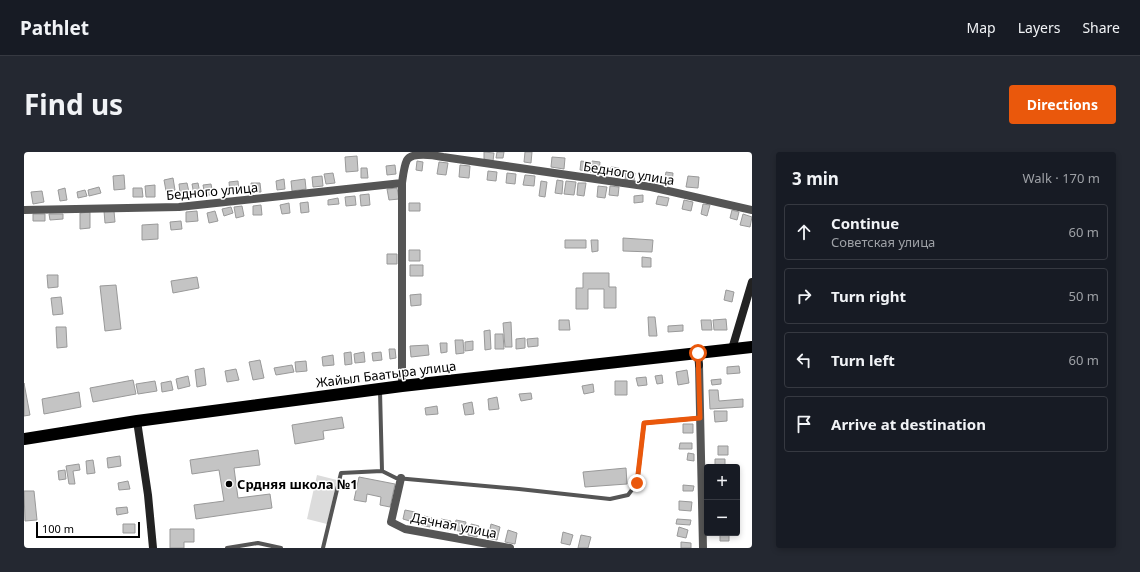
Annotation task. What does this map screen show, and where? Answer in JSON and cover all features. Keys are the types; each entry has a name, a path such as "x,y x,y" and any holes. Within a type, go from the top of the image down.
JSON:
{"highway":[{"name":"Жайыл Баатыра улица","path":"24,439 137,421 380,388 698,359 732,349 752,347"}],"street":[{"name":"Бедного улица","path":"24,210 179,207 402,182 407,160 411,156 417,154 443,156 651,187 752,210"},
{"path":"402,182 402,386"},
{"path":"732,349 752,282"},
{"path":"698,359 702,548"},
{"path":"137,421 148,495 153,548"},
{"name":"Дачная улица","path":"401,478 391,522 404,529 510,548"}],"lane":[{"path":"380,388 382,471"},
{"path":"323,548 341,473 382,471 396,478 610,499 628,496 637,483 644,423 700,418"},
{"path":"227,548 258,543 281,548"}],"shaded area":[{"path":"317,475 337,480 327,524 307,519"}],"building":[{"path":"484,152 494,153 493,161 484,159"},
{"path":"497,152 504,152 503,158 496,158"},
{"path":"525,152 532,152 531,163 524,162"},
{"path":"357,156 358,171 346,172 345,157"},
{"path":"552,157 565,158 564,169 551,167"},
{"path":"417,161 423,162 422,171 416,170"},
{"path":"581,161 589,162 587,171 580,170"},
{"path":"592,161 600,162 599,173 590,172"},
{"path":"439,162 448,163 446,175 437,174"},
{"path":"395,165 396,174 387,175 386,166"},
{"path":"460,165 470,166 469,178 459,177"},
{"path":"611,167 619,168 618,176 610,175"},
{"path":"361,168 367,168 368,178 361,178"},
{"path":"488,171 497,172 496,181 487,180"},
{"path":"626,171 635,173 634,181 625,180"},
{"path":"666,172 673,173 672,184 664,183"},
{"path":"333,173 335,183 326,184 324,174"},
{"path":"507,173 516,174 515,184 506,183"},
{"path":"124,175 125,189 114,190 113,176"},
{"path":"525,175 535,176 534,186 523,185"},
{"path":"322,176 323,186 313,187 312,177"},
{"path":"688,176 699,177 698,188 686,187"},
{"path":"173,178 175,190 166,191 164,180"},
{"path":"284,179 285,189 277,190 276,181"},
{"path":"305,179 306,189 292,191 291,181"},
{"path":"557,180 563,181 562,194 555,193"},
{"path":"238,181 239,192 230,193 229,182"},
{"path":"541,181 547,182 545,197 539,196"},
{"path":"566,181 576,182 574,195 564,194"},
{"path":"187,183 189,192 180,193 179,184"},
{"path":"198,183 200,193 194,195 192,184"},
{"path":"251,183 260,183 261,192 252,192"},
{"path":"578,183 586,183 584,196 577,195"},
{"path":"211,184 213,194 205,196 203,185"},
{"path":"155,185 155,197 146,197 145,186"},
{"path":"598,186 607,187 605,198 597,197"},
{"path":"610,186 619,187 618,196 609,195"},
{"path":"99,187 101,193 89,196 88,190"},
{"path":"65,188 67,200 60,201 58,190"},
{"path":"133,188 142,188 143,197 133,197"},
{"path":"397,188 399,199 389,200 387,189"},
{"path":"85,190 87,196 78,198 77,192"},
{"path":"42,191 44,202 33,204 31,192"},
{"path":"369,194 370,205 361,206 360,195"},
{"path":"643,195 643,202 634,203 634,196"},
{"path":"355,196 356,205 346,206 345,197"},
{"path":"658,196 669,198 667,206 656,204"},
{"path":"338,198 339,204 328,205 328,200"},
{"path":"684,200 693,202 691,211 682,209"},
{"path":"308,202 309,212 301,213 300,203"},
{"path":"289,203 290,213 282,214 280,205"},
{"path":"409,203 420,203 420,211 409,211"},
{"path":"703,204 710,205 707,216 701,214"},
{"path":"261,205 262,215 253,215 253,206"},
{"path":"242,206 244,216 236,218 234,207"},
{"path":"231,207 233,213 224,216 222,209"},
{"path":"732,210 739,212 737,220 730,218"},
{"path":"104,211 114,211 115,222 105,223"},
{"path":"197,211 198,221 186,222 186,212"},
{"path":"215,211 218,221 209,223 207,213"},
{"path":"90,212 90,228 80,229 80,213"},
{"path":"33,214 45,214 45,221 33,221"},
{"path":"49,214 63,214 63,219 50,220"},
{"path":"743,214 752,217 750,227 740,225"},
{"path":"181,221 182,229 171,230 170,222"},
{"path":"158,224 158,239 142,240 142,225"},
{"path":"623,238 653,240 652,252 623,251"},
{"path":"565,240 586,240 586,248 565,248"},
{"path":"591,240 598,240 598,251 592,252"},
{"path":"409,250 420,250 420,261 409,261"},
{"path":"387,254 397,254 397,264 387,264"},
{"path":"642,257 651,258 651,267 642,267"},
{"path":"410,265 423,265 423,276 410,276"},
{"path":"583,273 609,273 609,287 616,287 616,308 604,308 604,289 588,289 588,309 576,309 576,288 583,288"},
{"path":"47,275 58,275 58,287 48,288"},
{"path":"197,277 199,288 173,293 171,281"},
{"path":"116,285 121,329 105,331 100,286"},
{"path":"726,290 734,292 732,302 724,300"},
{"path":"421,294 421,305 411,306 410,295"},
{"path":"61,297 63,314 53,315 51,298"},
{"path":"648,317 655,317 657,336 649,336"},
{"path":"726,319 727,330 714,330 713,320"},
{"path":"559,320 569,320 570,330 559,330"},
{"path":"701,320 711,320 712,330 702,330"},
{"path":"511,322 512,347 505,347 503,323"},
{"path":"683,325 683,331 668,332 668,326"},
{"path":"56,327 66,327 67,347 57,348"},
{"path":"490,330 491,349 485,350 484,331"},
{"path":"495,334 503,334 504,349 495,349"},
{"path":"525,338 525,348 516,349 516,339"},
{"path":"538,338 538,346 528,347 527,339"},
{"path":"455,340 463,340 464,353 456,354"},
{"path":"473,341 473,350 465,351 465,342"},
{"path":"440,343 447,343 447,352 441,353"},
{"path":"428,345 429,355 411,357 410,346"},
{"path":"389,349 395,349 396,358 390,359"},
{"path":"351,352 352,364 345,365 344,353"},
{"path":"364,352 365,362 355,363 354,354"},
{"path":"381,352 382,360 373,361 372,353"},
{"path":"333,355 334,365 323,366 322,357"},
{"path":"260,360 264,378 253,380 249,362"},
{"path":"306,361 307,371 296,372 295,362"},
{"path":"292,365 294,372 276,375 274,368"},
{"path":"739,366 740,373 727,374 727,367"},
{"path":"204,368 206,385 197,387 195,370"},
{"path":"236,369 239,380 227,382 225,371"},
{"path":"687,370 689,383 678,385 676,372"},
{"path":"662,375 663,383 657,384 655,376"},
{"path":"188,376 190,386 178,389 176,379"},
{"path":"646,377 647,385 638,386 636,378"},
{"path":"721,379 721,384 712,385 711,380"},
{"path":"133,380 136,394 93,402 90,388"},
{"path":"155,381 157,391 138,394 136,384"},
{"path":"171,381 173,390 162,392 161,383"},
{"path":"615,381 627,381 627,395 615,395"},
{"path":"24,383 30,415 24,416"},
{"path":"593,384 594,392 584,394 582,386"},
{"path":"709,390 718,390 719,401 743,399 743,407 710,409"},
{"path":"79,392 81,407 44,414 42,399"},
{"path":"531,393 532,399 521,401 519,394"},
{"path":"497,397 499,409 489,410 488,399"},
{"path":"472,402 474,414 465,415 463,404"},
{"path":"437,406 438,414 426,415 425,408"},
{"path":"714,411 727,411 727,421 715,422"},
{"path":"342,417 344,428 323,431 324,439 295,444 292,425"},
{"path":"683,424 693,424 693,433 683,433"},
{"path":"680,443 692,443 692,449 679,449"},
{"path":"718,446 728,446 728,455 718,455"},
{"name":"Срдняя школа №1","path":"258,450 260,465 234,468 238,498 270,494 272,508 196,519 194,505 224,501 219,470 192,474 190,460"},
{"path":"688,453 694,454 694,461 687,460"},
{"path":"120,456 121,466 108,468 107,458"},
{"path":"715,459 725,459 725,464 715,464"},
{"path":"93,460 95,473 87,474 86,461"},
{"path":"79,464 80,470 73,471 75,484 69,484 66,466"},
{"path":"626,468 627,484 585,487 583,472"},
{"path":"65,470 66,479 59,480 58,471"},
{"path":"359,477 395,484 390,507 380,505 381,497 367,494 366,502 354,500"},
{"path":"128,481 130,489 119,490 118,483"},
{"path":"683,485 694,486 693,491 683,491"},
{"path":"24,491 34,491 37,520 25,521"},
{"path":"679,501 692,502 691,511 679,510"},
{"path":"127,507 128,513 117,515 116,508"},
{"path":"405,510 415,512 413,522 403,519"},
{"path":"424,516 432,518 430,527 421,525"},
{"path":"441,519 451,521 449,530 439,528"},
{"path":"677,519 691,520 690,525 676,524"},
{"path":"456,520 466,522 464,532 454,530"},
{"path":"123,524 135,524 135,533 123,533"},
{"path":"471,524 479,526 477,537 468,535"},
{"path":"491,524 500,527 497,540 488,538"},
{"path":"679,527 688,530 686,538 677,536"},
{"path":"170,529 194,529 194,542 184,542 184,548 170,548"},
{"path":"508,530 517,533 515,544 505,542"},
{"path":"563,532 573,535 570,545 561,543"},
{"path":"581,535 591,537 588,548 578,548"},
{"path":"720,536 729,536 729,541 720,541"},
{"path":"681,542 691,543 691,548 681,548"}],"place":[{"name":"Срдняя школа №1","path":"229,484"}],"route":[{"path":"637,483 644,423 700,418 698,353"}]}
